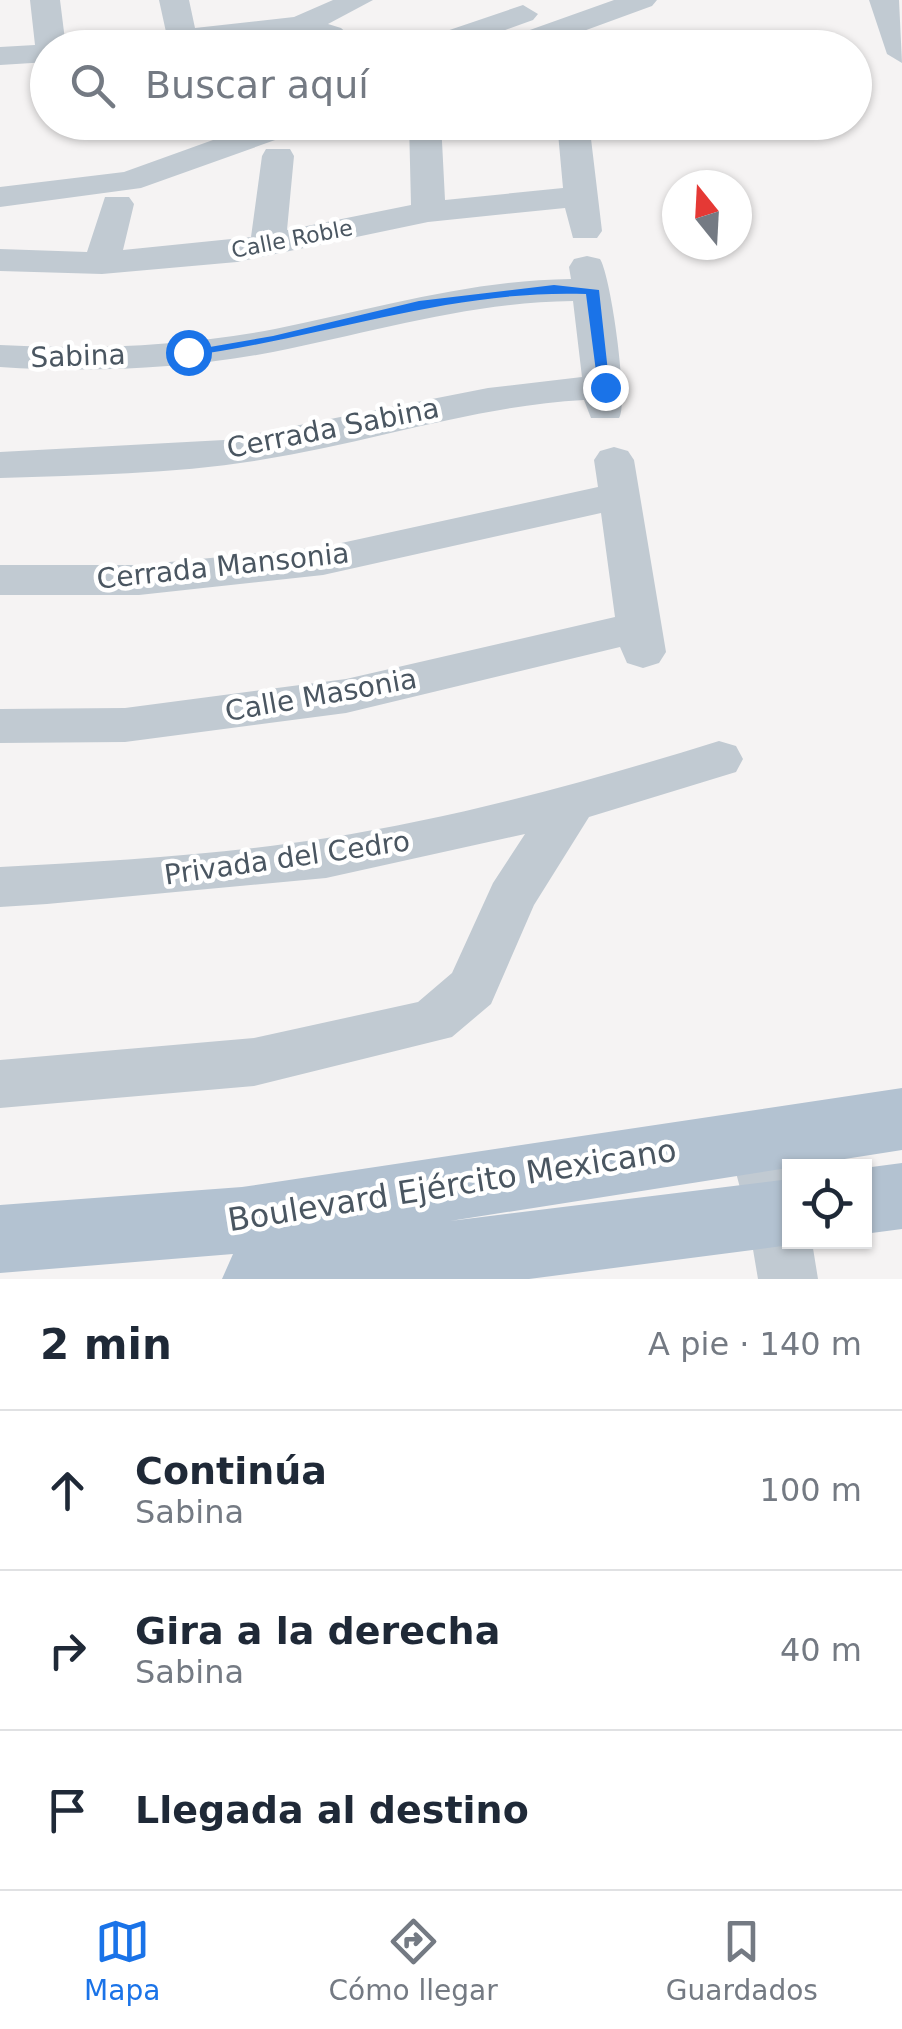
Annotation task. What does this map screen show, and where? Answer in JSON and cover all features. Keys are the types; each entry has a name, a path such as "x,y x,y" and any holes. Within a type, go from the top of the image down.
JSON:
{"main road":[{"name":"Boulevard Ejército Mexicano","path":"0,1238 242,1220 902,1119"},
{"path":"872,1200 902,1196"},
{"path":"260,1279 782,1235"}],"street":[{"path":"46,0 48,30"},
{"path":"174,0 181,30"},
{"path":"232,30 358,0"},
{"path":"464,30 518,5 545,7 566,0"},
{"path":"558,30 642,0"},
{"path":"884,0 900,44"},
{"path":"0,56 30,52"},
{"path":"0,197 130,181 245,140"},
{"path":"426,140 428,212"},
{"path":"575,140 587,246"},
{"path":"268,245 278,156"},
{"path":"102,264 117,204"},
{"name":"Calle Roble","path":"0,260 102,264 268,245 428,212 587,246"},
{"name":"Sabina","path":"0,356 188,352 273,340 419,305 554,289 587,246"},
{"name":"Cerrada Sabina","path":"0,465 147,460 294,442 465,400 552,388 605,398 587,246"},
{"name":"Cerrada Mansonia","path":"0,580 140,580 322,561 617,478 640,640"},
{"name":"Calle Masonia","path":"0,726 124,725 346,696 640,640"},
{"name":"Privada del Cedro","path":"0,887 154,878 370,851 570,807 720,759"},
{"path":"0,1084 254,1062 432,1021 472,988 511,897 570,807"},
{"path":"756,1139 782,1225"}],"route":[{"path":"188,352 273,340 419,305 554,289 592,290 605,387"}]}
